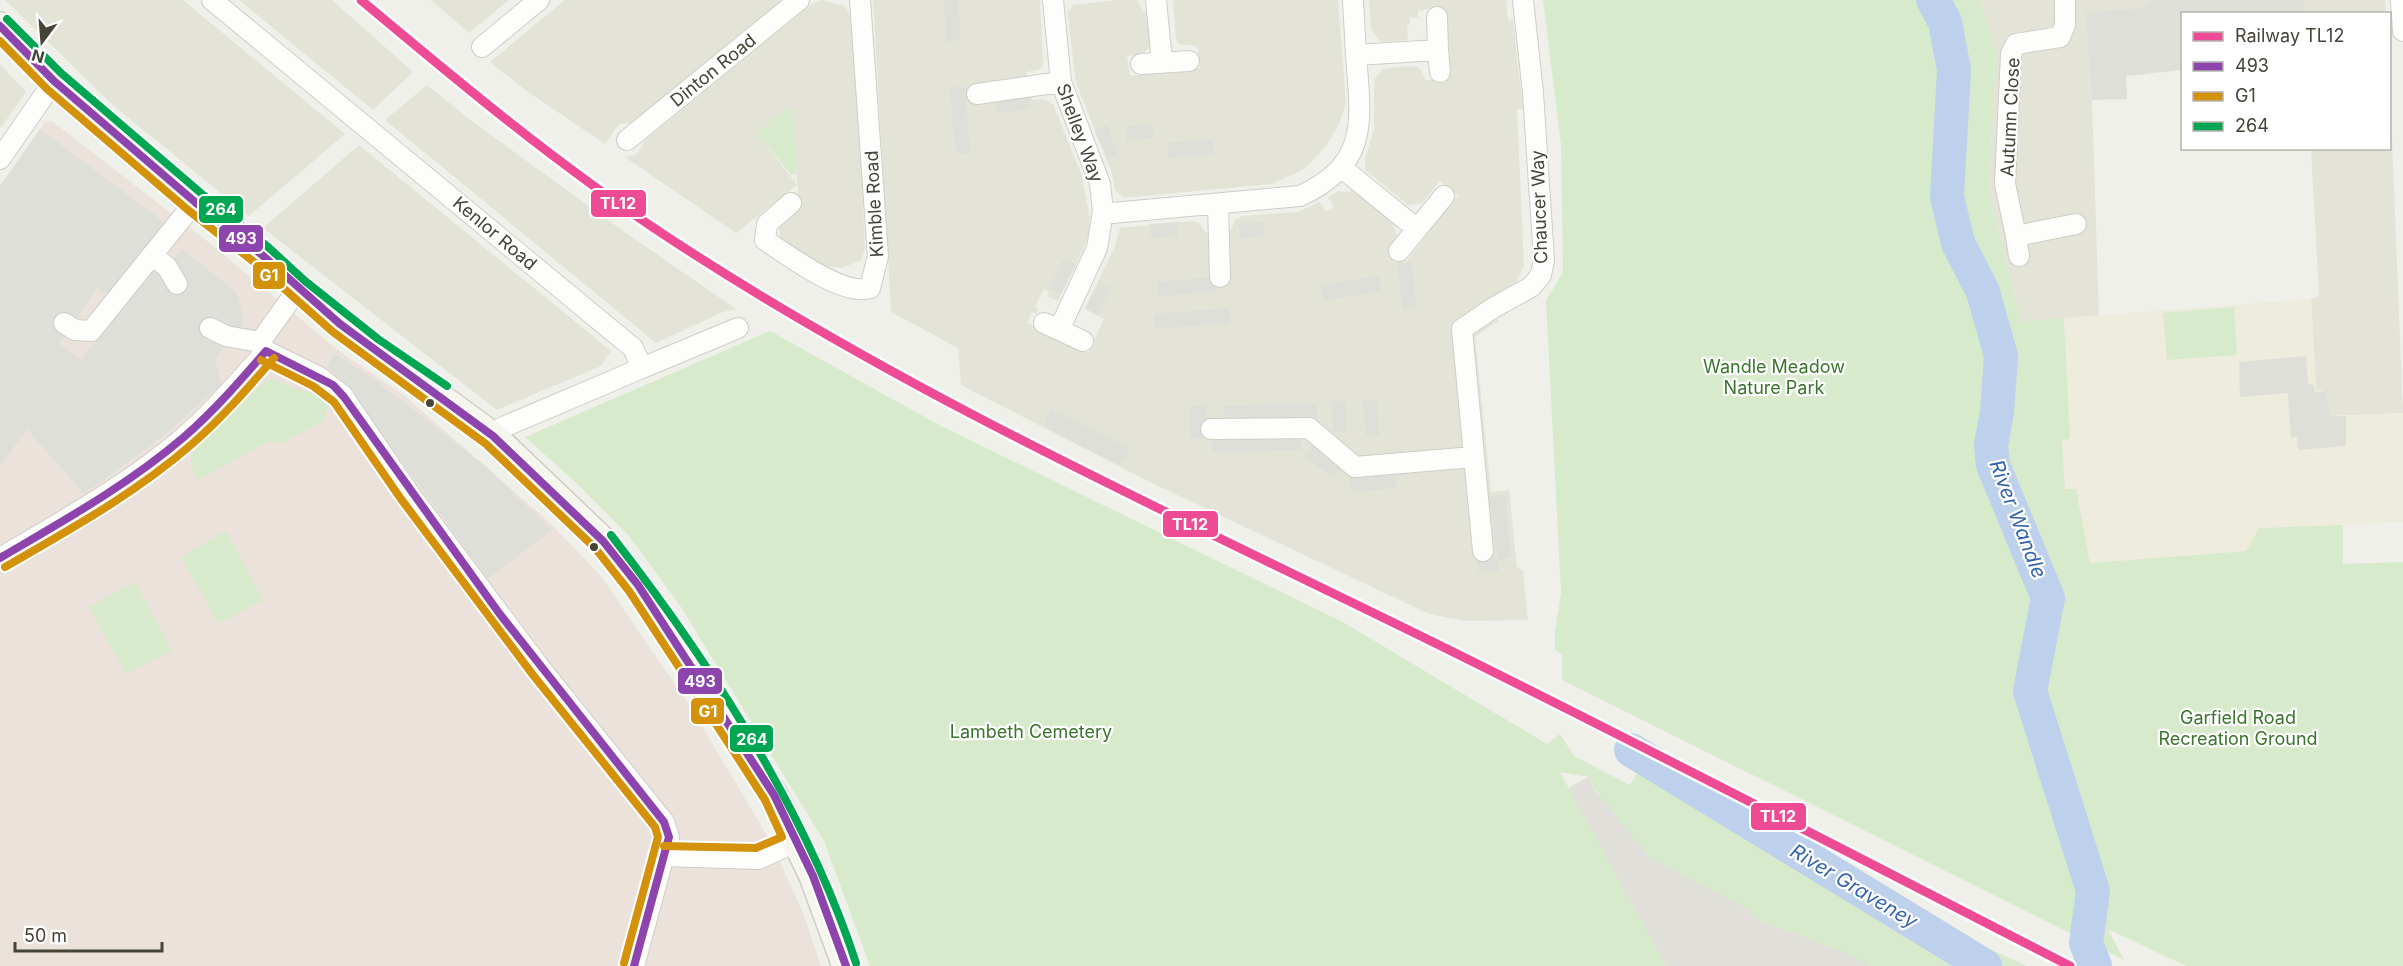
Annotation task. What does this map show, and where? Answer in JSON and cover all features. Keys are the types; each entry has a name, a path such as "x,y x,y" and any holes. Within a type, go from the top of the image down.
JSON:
{"street":[{"name":"Kenlor Road","path":"212,0 628,342 642,368"},
{"path":"482,47 539,0"},
{"name":"Dinton Road","path":"627,140 800,0"},
{"name":"Kimble Road","path":"791,203 767,224 765,240 815,272 849,288 861,291 870,288 876,275 878,256 860,0"},
{"name":"Shelley Way","path":"1053,0 1061,82 1100,184 1103,211 1097,248 1052,326 1083,341"},
{"path":"1156,0 1162,62"},
{"path":"1103,211 1112,213 1300,196 1323,185 1342,168 1353,148 1359,128 1353,0"},
{"name":"Chaucer Way","path":"1483,551 1462,329 1493,308 1531,288 1541,275 1544,260 1533,93 1522,0"},
{"name":"Autumn Close","path":"2019,256 2005,184 2010,54 2016,44 2060,37 2066,25 2065,0"},
{"path":"2401,0 2403,31"},
{"path":"1437,17 1440,72"},
{"path":"0,27 54,81 195,202 261,254 340,324 493,436 603,541 638,585 774,795 813,876 846,966"},
{"path":"1356,55 1438,50"},
{"path":"1140,64 1189,61"},
{"path":"0,159 54,81"},
{"path":"977,94 1061,82"},
{"path":"1342,168 1417,229"},
{"path":"1399,251 1444,196"},
{"path":"64,323 75,330 91,331 195,202"},
{"path":"1218,204 1220,277"},
{"path":"2016,236 2076,224"},
{"path":"152,255 167,267 177,284"},
{"path":"0,558 110,492 160,457 192,430 263,346 298,289"},
{"path":"210,328 226,336 263,346 319,377 342,395 408,493 541,669 664,822 669,837 634,966"},
{"path":"493,436 501,428 738,328"},
{"path":"1211,429 1309,428 1355,467 1473,457"},
{"path":"664,856 758,859 796,842"}],"shaded area":[{"path":"5,0 183,0 345,134 249,216 114,106"},
{"path":"239,0 332,0 413,72 373,110"},
{"path":"431,0 509,0 469,33"},
{"path":"565,0 782,0 631,123 619,124 605,144 528,92 490,62"},
{"path":"821,0 845,6 852,18 855,46 865,246 862,260 841,268 822,266 781,242 779,227 793,216 799,207 792,106 757,133 797,185 736,233 625,157 637,154 645,140 810,5"},
{"path":"873,0 1040,0 1043,65 1039,70 1026,72 1030,94 1033,100 1044,99 1053,104 1082,176 1090,219 1088,236 1082,252 1058,301 1047,296 1049,291 1044,289 1035,307 1038,309 1036,314 1032,312 1027,323 1088,353 1104,319 1085,309 1115,246 1120,228 1191,221 1199,223 1205,232 1231,231 1235,219 1243,216 1297,212 1320,202 1326,211 1334,207 1328,197 1338,191 1350,192 1353,188 1392,222 1397,235 1388,249 1406,262 1458,195 1440,181 1422,203 1408,205 1365,170 1365,159 1374,129 1374,79 1383,69 1408,66 1419,67 1426,80 1450,79 1447,78 1446,58 1450,57 1446,14 1436,7 1418,11 1418,17 1410,18 1410,24 1407,25 1408,40 1380,42 1371,29 1369,0 1506,0 1508,21 1513,20 1523,109 1517,109 1524,266 1517,281 1494,295 1493,308 1498,321 1475,337 1491,492 1509,490 1517,567 1523,571 1528,620 1465,621 1429,614 1152,483 961,385 958,348 891,312"},
{"path":"944,0 958,0 961,40 946,42"},
{"path":"1137,0 1144,12 1150,12 1152,39 1150,47 1141,55 1127,56 1130,76 1200,68 1197,46 1179,44 1176,39 1173,0 1338,0 1346,103 1339,124 1327,145 1304,169 1272,184 1123,198 1115,190 1112,173 1076,83 1068,17 1068,11 1073,5"},
{"path":"1981,0 2149,0 2144,8 2085,13 2092,100 2099,316 2021,322 1989,191 1996,53"},
{"path":"2149,0 2304,0 2304,12 2181,12 2181,70 2126,76 2127,99 2092,100 2085,12 2144,8"},
{"path":"2304,0 2385,0 2386,12 2304,12"},
{"path":"0,64 26,92 0,129"},
{"path":"427,85 473,122 626,233 736,309 723,312 656,343 385,120"},
{"path":"964,86 971,153 956,154 949,88"},
{"path":"1029,94 1031,109 996,113 994,99"},
{"path":"2391,114 2403,413 2330,416 2327,391 2316,390 2311,299 2319,296 2311,150 2391,150"},
{"path":"52,121 212,245 339,351 405,396 548,521 601,576 693,711 772,844 804,915 821,966 0,966 0,186 45,122"},
{"path":"1153,124 1154,138 1126,141 1126,126"},
{"path":"1107,125 1118,154 1107,158 1094,130"},
{"path":"40,129 164,222 110,297 97,288 59,344 81,359 164,257 171,262 182,249 237,293 244,318 236,348 223,348 215,361 221,384 167,433 84,494 27,429 0,467 0,186"},
{"path":"1212,139 1214,154 1168,158 1167,143"},
{"path":"359,145 611,351 601,366 497,410 263,228"},
{"path":"1178,222 1178,237 1151,238 1150,224"},
{"path":"1264,222 1265,237 1240,238 1239,224"},
{"path":"1063,259 1076,265 1061,294 1049,289"},
{"path":"1412,262 1416,307 1402,309 1397,264"},
{"path":"1380,276 1381,292 1323,300 1321,285"},
{"path":"1214,277 1215,291 1158,297 1157,282"},
{"path":"1098,282 1111,288 1098,315 1085,309"},
{"path":"2311,299 2316,390 2327,391 2330,416 2403,413 2403,522 2259,528 2246,551 2090,563 2076,490 2065,490 2062,440 2070,439 2064,318"},
{"path":"1229,308 1230,323 1155,329 1154,314"},
{"path":"334,353 375,380 483,464 552,530 488,579 339,377 327,367"},
{"path":"2306,356 2308,383 2314,386 2315,392 2327,391 2330,416 2346,416 2346,446 2298,450 2297,437 2291,438 2288,393 2240,397 2239,362"},
{"path":"1377,400 1379,436 1366,436 1362,401"},
{"path":"1331,401 1346,401 1347,431 1333,432"},
{"path":"1317,403 1317,418 1224,420 1224,406"},
{"path":"1206,405 1207,438 1190,438 1189,406"},
{"path":"1051,409 1130,448 1120,466 1043,426"},
{"path":"1301,436 1301,450 1212,452 1212,438"},
{"path":"1313,445 1340,468 1333,478 1304,456"},
{"path":"1395,473 1396,488 1351,492 1349,477"},
{"path":"1505,495 1511,558 1498,559 1489,497"},
{"path":"1498,559 1499,571 1478,573 1477,561"},
{"path":"1588,777 1594,790 1620,818 1746,908 1756,919 1847,953 1871,966 1666,966 1568,788"}],"green space":[{"name":"Wandle Meadow Nature Park","path":"1543,0 1981,0 1996,53 1989,191 2021,322 2064,318 2070,439 2062,440 2065,489 2076,489 2090,563 2246,551 2259,528 2343,525 2343,564 2403,562 2403,966 2186,966 2108,929 2124,960 1562,680 1562,654 1555,650 1555,631 1561,593 1546,301 1563,272 1561,145"},
{"path":"792,105 797,174 791,175 757,133"},
{"path":"2234,307 2237,355 2167,360 2163,313"},
{"name":"Lambeth Cemetery","path":"770,331 939,425 1343,622 1547,744 1560,734 1574,756 1630,785 1640,767 1943,928 2027,966 1871,966 1846,953 1756,919 1746,908 1648,856 1594,789 1588,777 1560,772 1666,966 870,966 824,841 681,607 629,536 573,480 525,437"},
{"path":"272,379 325,399 328,404 323,421 282,443 270,441 198,480 191,465 192,453 263,383"},
{"path":"226,531 263,600 219,624 181,557"},
{"path":"135,582 172,651 126,674 89,607"}],"waterway":[{"name":"River Wandle","path":"1933,0 1945,22 1954,70 1947,197 1958,243 1983,292 2001,356 1997,412 1991,445 1993,465 2048,598 2030,691 2093,891 2086,943 2095,966"},
{"name":"River Graveney","path":"1631,750 1985,966"}],"rail line":[{"name":"TL12","path":"361,0 510,122 626,209 758,294 852,349 1044,452 1515,683 2070,966"}],"transit line":[{"name":"264","path":"7,19 61,73 202,194 267,246 305,281 378,339 447,386"},
{"name":"493","path":"0,26 54,81 195,202 261,254 340,324 493,436 603,541 638,585 774,795 813,876 846,966"},
{"name":"G1","path":"0,41 47,89 188,210 254,262 333,332 486,444 595,548 629,591 705,707 765,800 782,837 756,848 664,846"},
{"name":"493","path":"0,558 95,502 163,454 206,417 266,351 333,385 344,397 499,613 664,822 669,837 634,966"},
{"name":"G1","path":"5,567 102,510 171,462 214,424 274,358"},
{"name":"G1","path":"261,360 313,386 334,402 401,499 533,675 655,827 658,837 624,963"},
{"name":"264","path":"611,535 684,634 752,739 811,849 856,963"}],"park label":[{"name":"Garfield Road Recreation Ground","path":"2238,727"}]}
